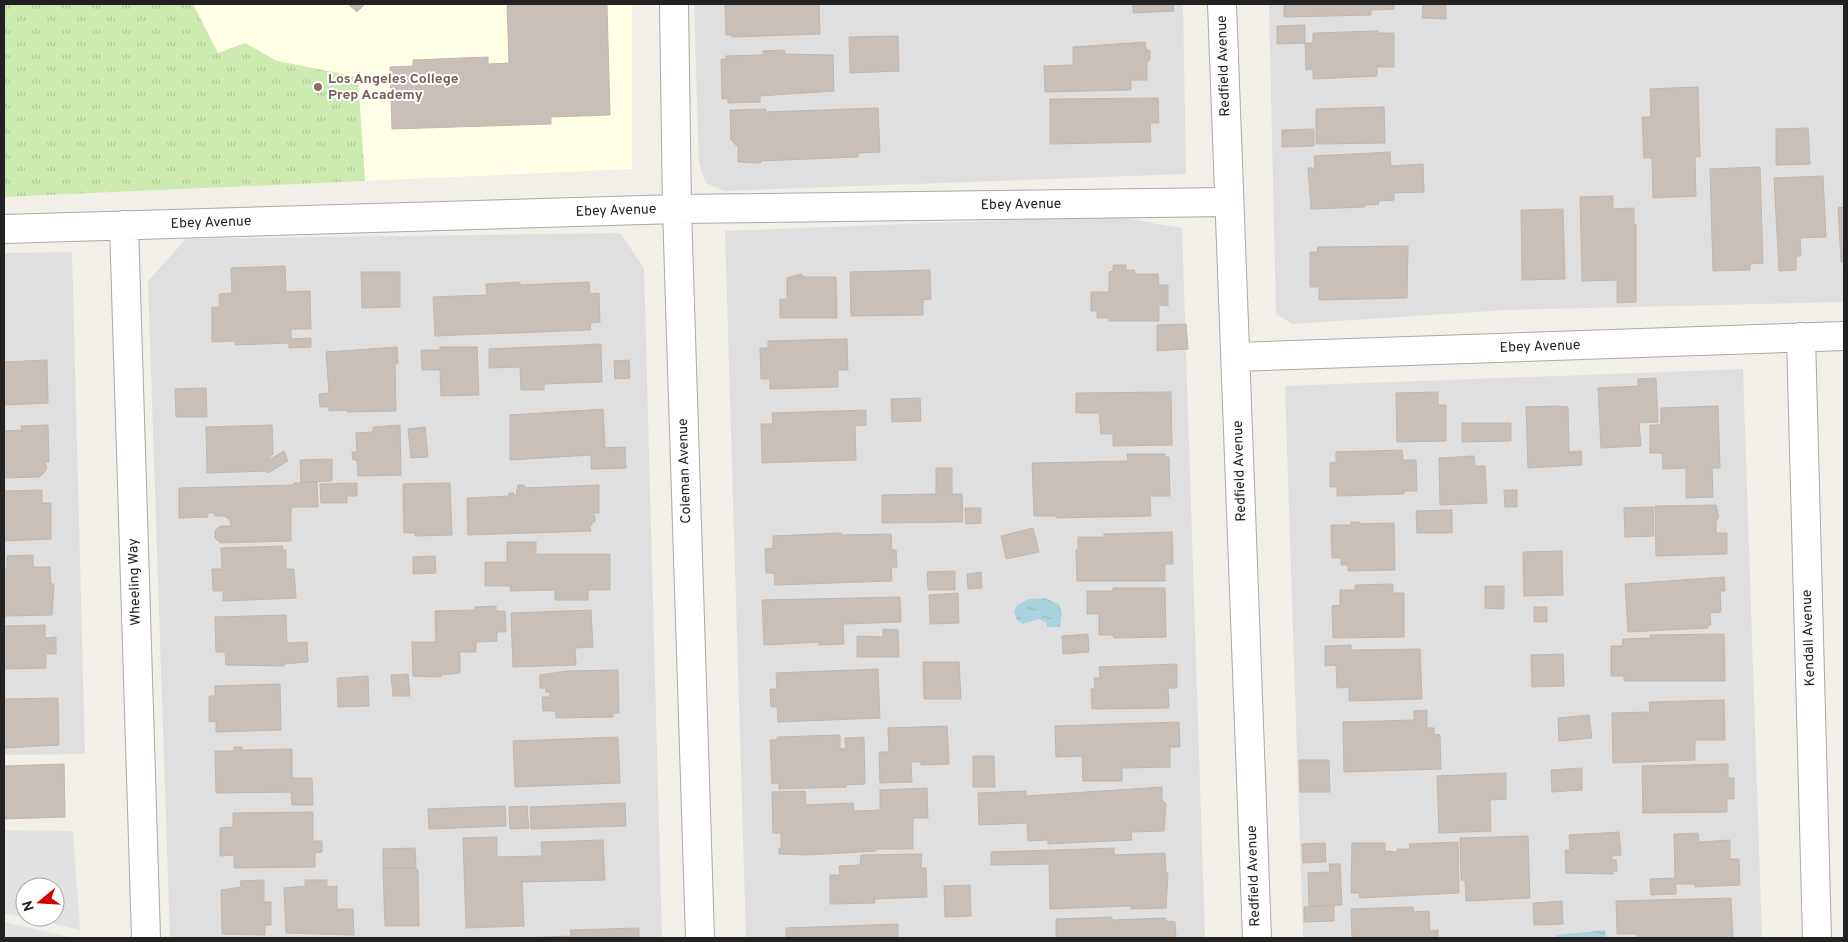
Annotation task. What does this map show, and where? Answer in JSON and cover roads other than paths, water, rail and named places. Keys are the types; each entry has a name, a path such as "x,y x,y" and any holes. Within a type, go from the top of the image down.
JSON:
{"street":[{"name":"Coleman Avenue","path":"674,4 677,210 700,938"},
{"name":"Redfield Avenue","path":"1222,4 1257,938"},
{"name":"Ebey Avenue","path":"4,229 677,210 1228,202"},
{"name":"Wheeling Way","path":"124,225 146,938"},
{"name":"Ebey Avenue","path":"1236,357 1844,336"},
{"name":"Kendall Avenue","path":"1801,337 1817,938"}],"water":[{"path":"1044,598 1059,604 1062,613 1060,627 1047,627 1046,622 1038,619 1023,624 1017,620 1014,612 1017,605 1029,599"},
{"path":"1605,930 1606,938 1557,938 1557,935"}],"place":[{"name":"Los Angeles College Prep Academy","path":"318,87"}]}
